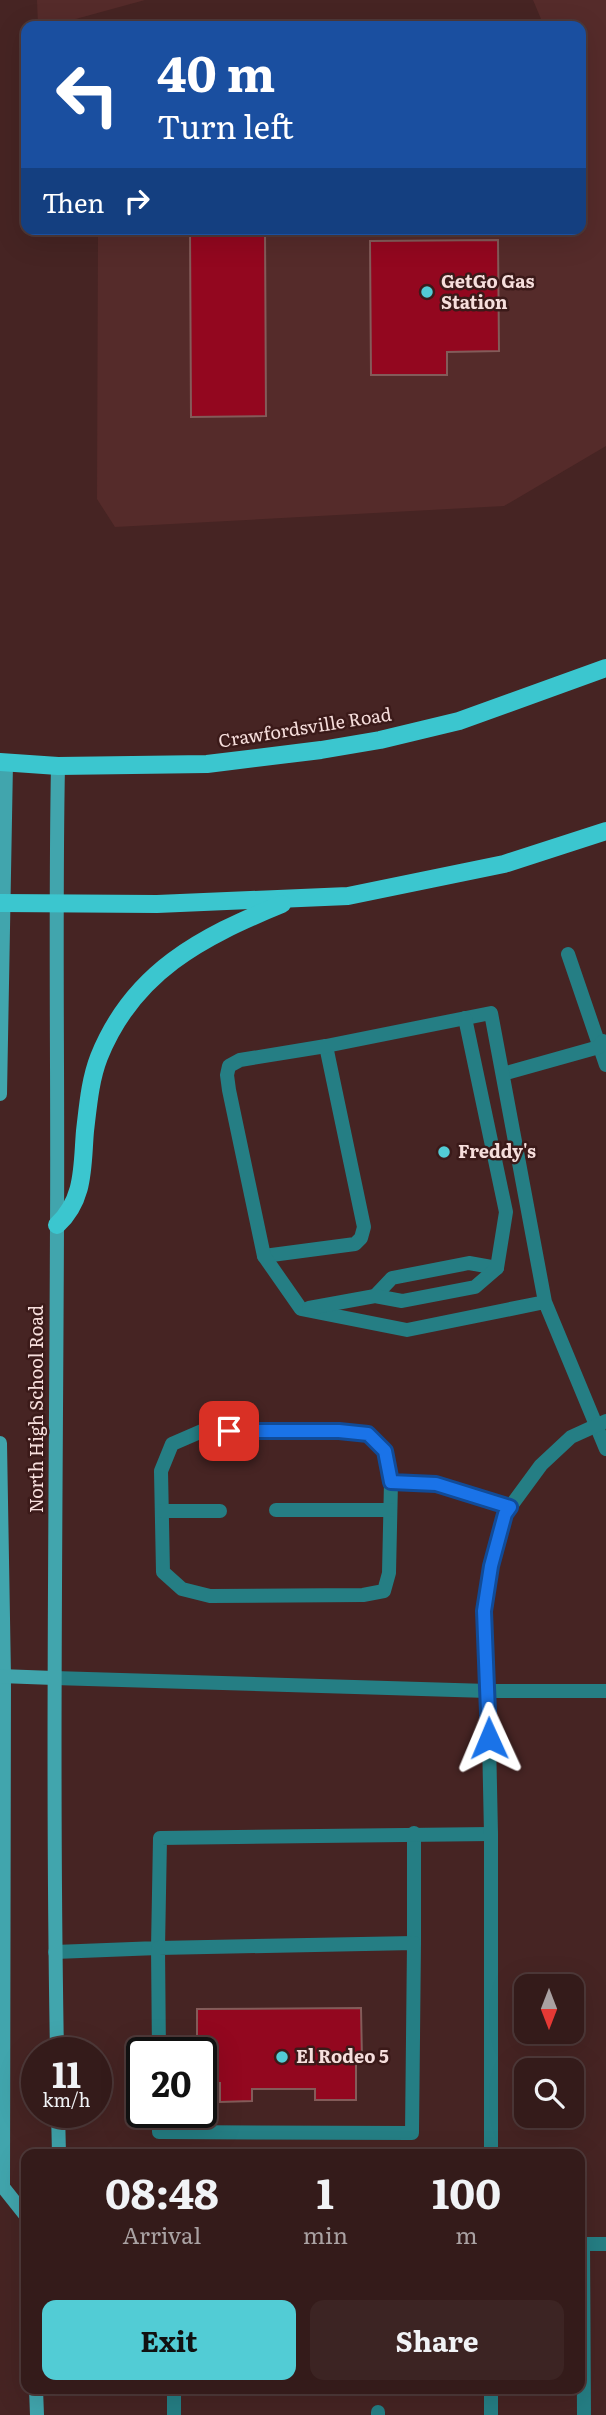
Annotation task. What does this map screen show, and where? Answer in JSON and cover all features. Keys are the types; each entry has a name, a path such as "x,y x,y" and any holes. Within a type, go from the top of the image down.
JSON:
{"main road":[{"name":"Crawfordsville Road","path":"3,763 58,766 207,764 268,758 380,740 459,721 606,668"},
{"path":"1,904 55,905 348,896 504,864 606,831"},
{"path":"57,1225 69,1214 79,1192 90,1089 98,1059 114,1026 136,995 160,970 188,948 296,898"}],"street":[{"path":"0,1094 3,763"},
{"name":"North High School Road","path":"57,2037 54,1678 57,1225 55,905 58,766"},
{"name":"North High School Road","path":"0,1443 3,2188 21,2210"},
{"path":"2,1676 54,1678"},
{"path":"58,2128 59,2149"},
{"path":"36,2394 37,2415"}],"lane":[{"path":"568,954 603,1042 606,1065"},
{"path":"545,1302 407,1330 301,1309 264,1256 229,1090 229,1066 240,1060 491,1013 545,1302 601,1423 606,1449"},
{"path":"301,1309 375,1296 402,1301 475,1287 497,1268 506,1212 465,1018"},
{"path":"503,1074 603,1042"},
{"path":"264,1256 355,1244 361,1238 364,1227 326,1046"},
{"path":"375,1296 392,1278 469,1263 497,1268"},
{"path":"491,2149 491,1834 484,1611 491,1566 505,1514 541,1465 561,1446 571,1437 601,1423"},
{"path":"202,1431 339,1431 368,1434 385,1451 391,1482 390,1510 389,1573 384,1591 363,1595 210,1596 182,1589 163,1572 161,1471 173,1444 202,1431"},
{"path":"391,1482 436,1484 510,1507"},
{"path":"276,1510 390,1510"},
{"path":"162,1511 220,1511"},
{"path":"54,1678 606,1691"},
{"path":"159,2128 159,2132 412,2133 414,1833"},
{"path":"159,2037 160,1838 491,1834"},
{"path":"55,1952 414,1942"},
{"path":"585,2244 606,2244"},
{"path":"174,2394 174,2415"},
{"path":"491,2394 491,2415"},
{"path":"584,2394 584,2415"}],"shaded area":[{"path":"37,0 145,0 68,21 38,21"},
{"path":"533,0 606,0 606,446 504,506 115,527 97,499 98,235 586,235 586,21 542,21"}],"building":[{"path":"190,235 265,235 266,416 191,417"},
{"path":"498,240 499,351 447,352 447,375 371,375 370,241"},
{"name":"El Rodeo 5","path":"361,2008 362,2061 356,2062 356,2100 315,2100 315,2089 252,2089 252,2101 220,2102 220,2083 217,2083 217,2037 197,2037 197,2009"}],"place":[{"name":"GetGo Gas Station","path":"427,292"},
{"name":"Freddy's","path":"444,1152"},
{"name":"El Rodeo 5","path":"282,2057"}],"route":[{"path":"229,1431 339,1431 368,1434 385,1451 391,1482 436,1484 510,1507 505,1514 491,1566 484,1611 489,1738"}]}
